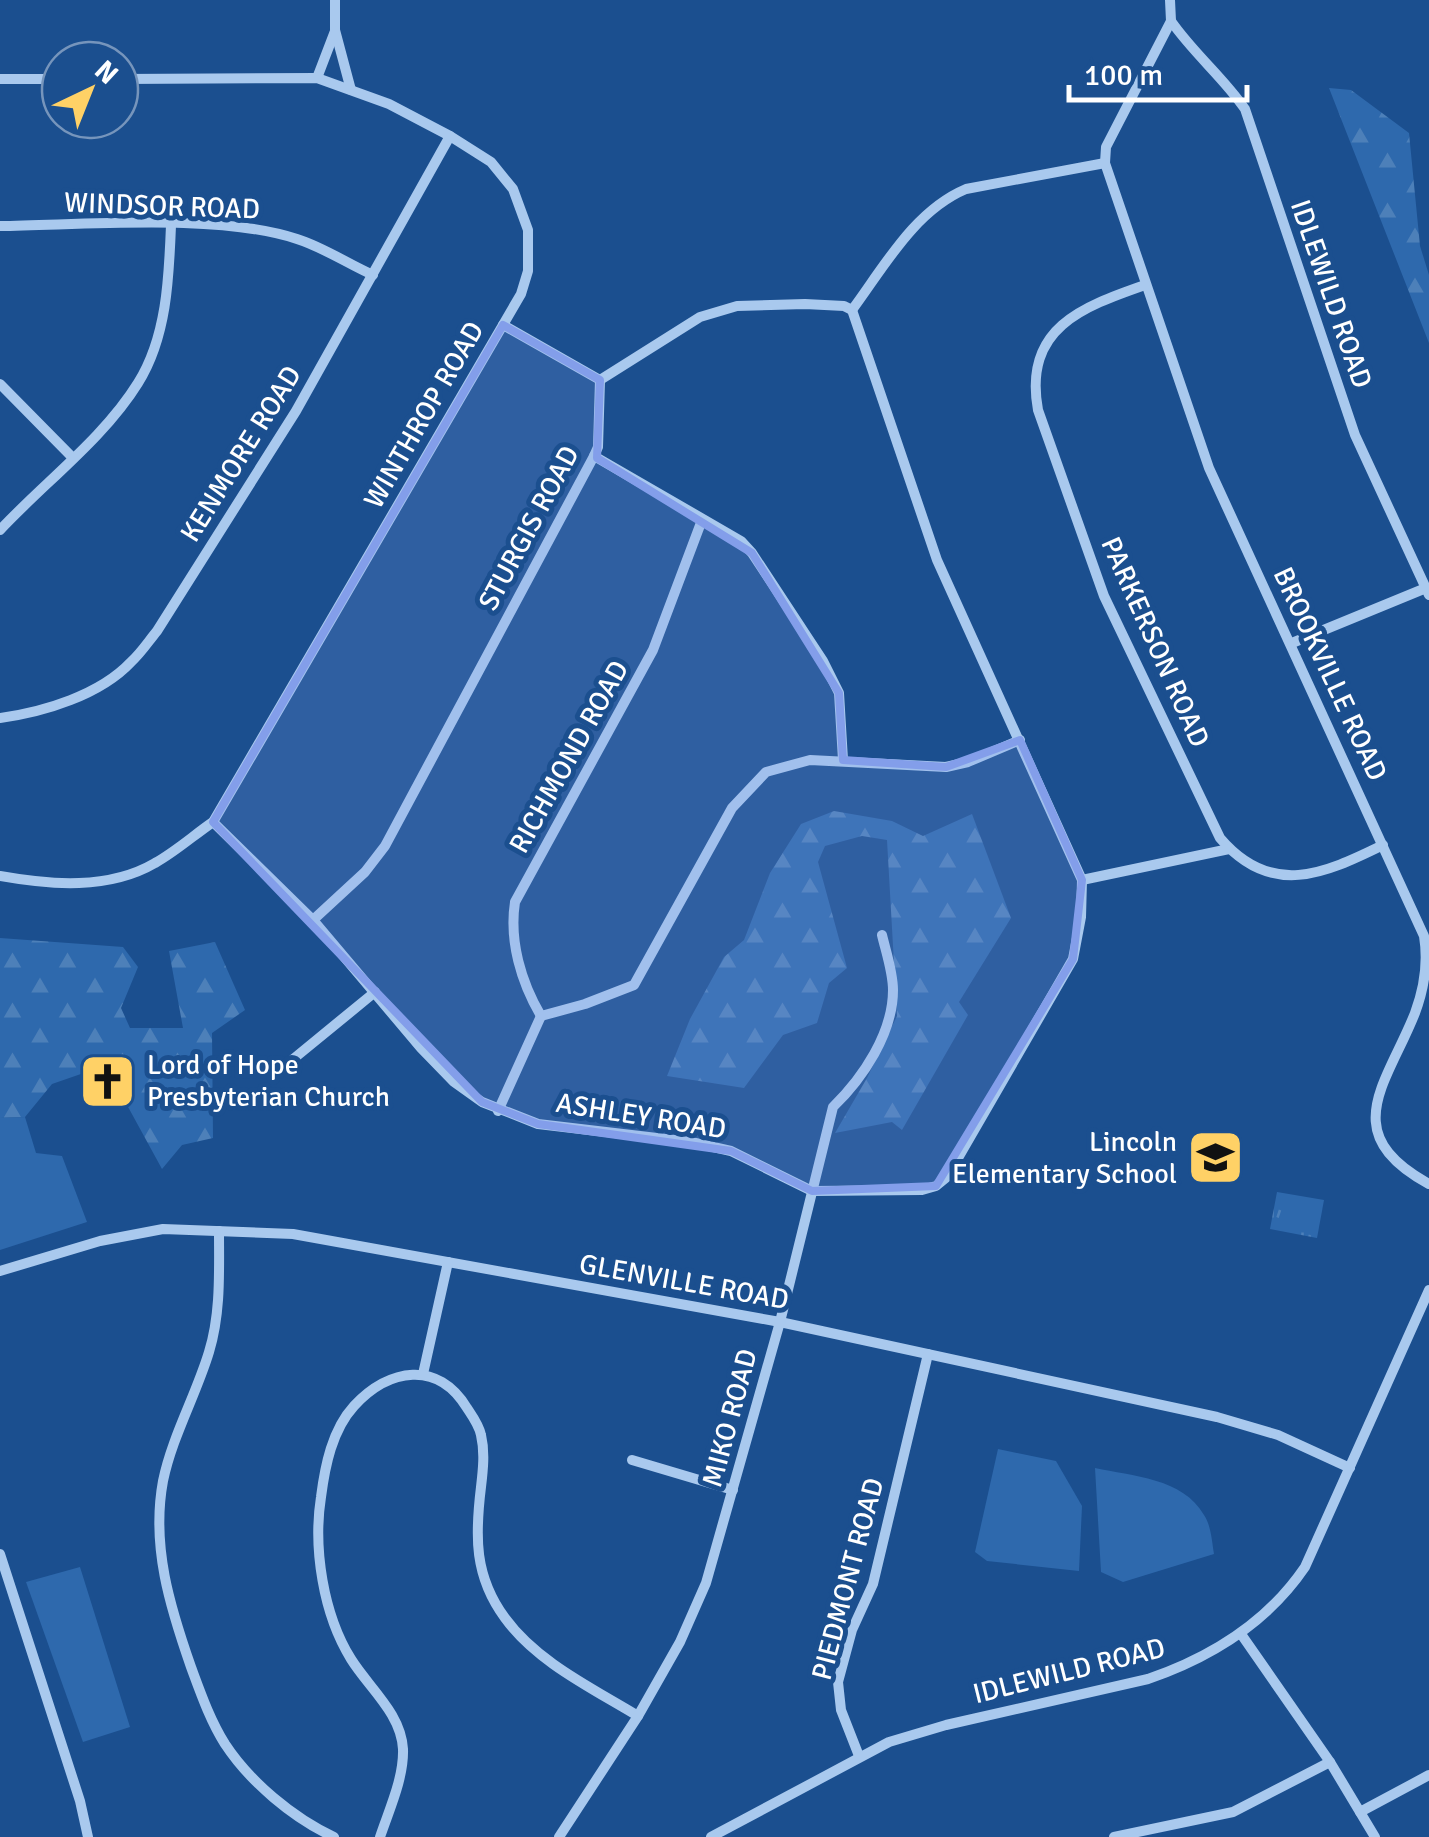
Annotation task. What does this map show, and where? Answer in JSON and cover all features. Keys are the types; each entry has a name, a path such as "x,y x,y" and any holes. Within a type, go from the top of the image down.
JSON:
{"street":[{"path":"335,0 335,30 351,90"},
{"path":"503,325 600,380 700,317 738,306 825,305 852,310 908,233 953,195 966,189 1106,164 1106,147 1170,21 1170,0"},
{"name":"IDLEWILD ROAD","path":"1170,21 1193,53 1245,109 1355,435 1427,592"},
{"path":"317,78 335,30"},
{"name":"WINTHROP ROAD","path":"0,876 41,883 112,878 156,863 213,822 503,325 528,270 526,220 513,189 492,162 389,104 317,78 140,79"},
{"path":"0,80 40,79"},
{"name":"KENMORE ROAD","path":"0,718 58,705 110,680 130,664 157,631 286,427 450,136"},
{"name":"BROOKVILLE ROAD","path":"1106,164 1209,468 1419,922 1426,950 1416,1010 1374,1110 1377,1130 1395,1160 1429,1184"},
{"path":"0,530 106,426 140,381 156,342 166,301 171,225"},
{"name":"WINDSOR ROAD","path":"0,226 171,225 272,232 301,240 373,276"},
{"name":"PARKERSON ROAD","path":"1145,285 1080,309 1062,324 1047,342 1040,361 1036,396 1104,596 1220,838 1229,849"},
{"name":"ASHLEY ROAD","path":"213,822 313,920 454,1082 498,1110 538,1124 691,1142 731,1151 812,1191 922,1190 936,1186 947,1176 1073,958 1081,918 1082,880 937,560 852,310"},
{"name":"STURGIS ROAD","path":"313,920 365,872 385,846 594,456 598,447 600,380"},
{"path":"0,384 72,458"},
{"path":"594,456 741,541 752,553 823,661 839,693 843,760"},
{"name":"RICHMOND ROAD","path":"541,1016 519,965 514,940 514,902 653,650 702,520"},
{"path":"1292,643 1427,592"},
{"path":"498,1110 541,1016 634,985 732,808 766,772 810,760 946,767 1020,740"},
{"path":"1082,880 1229,849 1275,873 1307,876 1332,870 1383,845"},
{"name":"MIKO ROAD","path":"560,1837 638,1716 680,1642 706,1583 780,1322 833,1108 848,1092 888,1026 893,988 882,935"},
{"path":"292,1060 375,992"},
{"name":"GLENVILLE ROAD","path":"0,1271 100,1241 163,1229 293,1234 780,1322 1216,1417 1278,1435 1350,1468"},
{"path":"219,1231 216,1318 210,1350 164,1479 160,1552 169,1604 211,1720 226,1746 282,1803 313,1827 334,1837"},
{"path":"423,1374 448,1262"},
{"name":"IDLEWILD ROAD","path":"711,1837 889,1742 946,1725 1148,1679 1177,1669 1241,1634 1289,1590 1305,1566 1429,1290"},
{"name":"PIEDMONT ROAD","path":"860,1756 841,1710 838,1682 852,1630 873,1584 928,1354"},
{"path":"380,1837 396,1788 403,1747 394,1718 350,1658 339,1635 320,1566 319,1507 332,1444 352,1408 390,1380 423,1374 449,1387 480,1428 484,1462 476,1534 479,1564 504,1616 545,1658 638,1716"},
{"path":"632,1460 733,1490"},
{"path":"0,1554 80,1801 88,1837"},
{"path":"1241,1634 1330,1762 1375,1837"},
{"path":"1114,1837 1234,1812 1330,1762"},
{"path":"1360,1812 1429,1775"}],"highlighted area":[{"path":"503,325 600,380 597,458 752,553 839,693 843,760 946,767 1020,740 1082,880 1073,959 936,1186 812,1191 731,1151 538,1124 482,1102 213,822"}],"green space":[{"path":"1329,88 1351,90 1409,133 1420,246 1429,275 1429,343"},
{"path":"834,811 892,821 923,836 972,814 1011,918 959,1002 968,1015 902,1130 892,1122 835,1133 897,1016 887,840 862,836 825,846 818,862 847,968 829,983 817,1023 783,1035 744,1088 667,1076 690,1019 724,957 744,940 770,873 801,824"},
{"path":"0,938 123,947 138,967 121,1008 130,1028 183,1028 169,951 215,942 245,1010 212,1033 213,1138 182,1145 162,1169 121,1094 101,1067 52,1084 25,1117 0,1118"},
{"path":"25,1117 36,1153 62,1156 87,1222 0,1250 0,1118"},
{"path":"1277,1192 1324,1200 1317,1238 1270,1229"},
{"path":"998,1449 1056,1461 1082,1506 1079,1571 987,1561 975,1552"},
{"path":"1095,1468 1156,1481 1183,1493 1206,1519 1214,1554 1123,1582 1101,1572"},
{"path":"80,1567 130,1727 83,1742 26,1582"}],"place":[{"name":"Lord of Hope Presbyterian Church","path":"108,1081"},
{"name":"Lincoln Elementary School","path":"1216,1158"}]}
